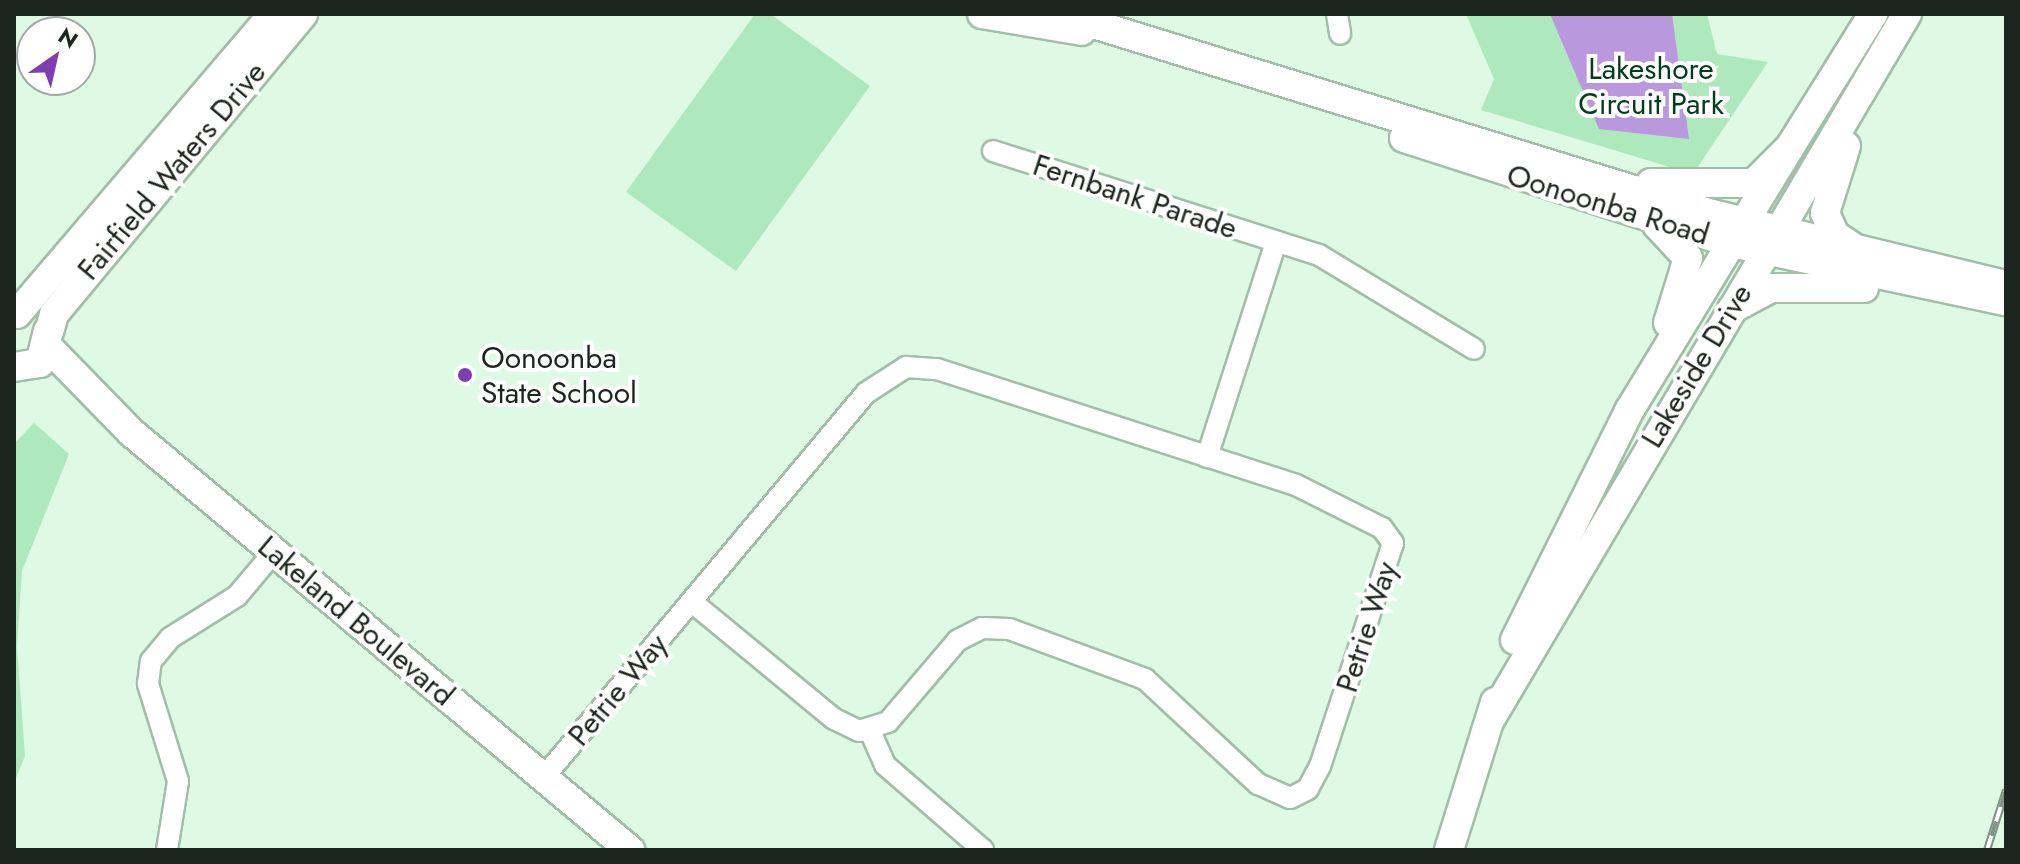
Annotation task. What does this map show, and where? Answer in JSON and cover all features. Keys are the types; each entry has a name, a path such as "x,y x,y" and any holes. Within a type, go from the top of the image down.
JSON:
{"street":[{"name":"Fairfield Waters Drive","path":"16,315 273,14"},
{"name":"Fairfield Waters Drive","path":"30,359 54,314 303,14"},
{"name":"Oonoonba Road","path":"982,14 1130,36"},
{"name":"Oonoonba Road","path":"1061,14 1563,168 1739,233"},
{"name":"Lakeside Drive","path":"1449,850 1519,628 1629,411 1873,14"},
{"name":"Lakeside Drive","path":"1490,720 1728,312 1880,64 1907,14"},
{"path":"1860,252 1835,235 1825,213 1880,64"},
{"name":"Oonoonba Road","path":"1222,65 1476,163 1641,216 1739,233 1966,297 2006,301"},
{"name":"Lakeside Drive","path":"1563,168 1653,184 1745,187 1790,147"},
{"name":"Fernbank Parade","path":"993,151 1337,264 1474,349"},
{"path":"1629,411 1679,298 1688,258 1674,236 1641,216"},
{"name":"Oonoonba Road","path":"1773,241 1860,252 2006,285"},
{"name":"Fernbank Parade","path":"1207,457 1276,242"},
{"path":"1728,312 1771,288 1816,284 1966,297"},
{"name":"Lakeland Boulevard","path":"16,315 33,316 30,359 84,390 630,850"},
{"name":"Petrie Way","path":"544,777 866,393 906,367 937,369 1318,494 1392,538 1391,560 1308,789 1290,798 1270,794 1125,667 994,627 958,640 894,716 870,731"},
{"path":"167,850 178,781 148,684 151,661 170,638 237,596 274,552"},
{"path":"692,602 834,719 870,731 885,765 983,850"}],"green space":[{"path":"755,14 770,14 870,86 736,271 626,192"},
{"name":"Lakeshore Circuit Park","path":"1466,14 1707,14 1717,54 1768,62 1693,174 1481,110 1494,79"},
{"path":"34,423 69,454 22,571 17,646 25,756 14,783 14,444"}],"shaded area":[{"path":"1550,14 1672,14 1689,139 1599,129"}],"railway":[{"path":"1987,850 2006,790"}],"place":[{"name":"Oonoonba State School","path":"465,375"}]}
